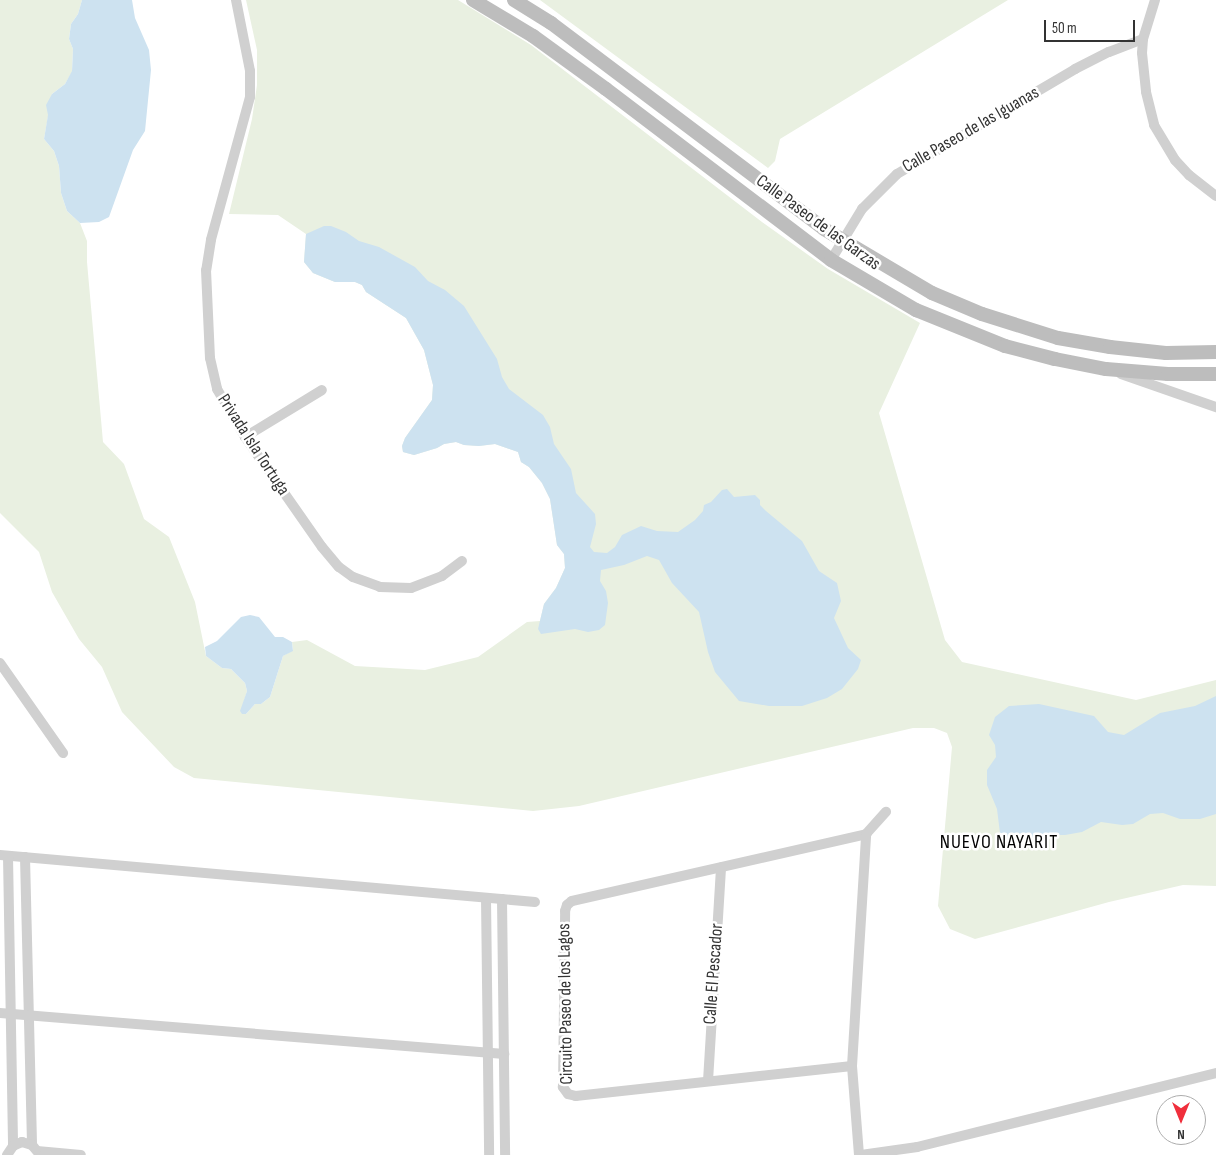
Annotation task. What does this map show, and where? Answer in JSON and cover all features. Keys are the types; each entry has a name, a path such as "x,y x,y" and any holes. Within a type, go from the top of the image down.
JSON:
{"street":[{"name":"Privada Isla Tortuga","path":"236,0 250,71 250,97 211,240 206,270 210,358 217,389 245,437 322,547 339,567 353,577 380,587 411,588 442,576 462,561"},
{"name":"Calle Paseo de las Garzas","path":"473,0 533,36 569,62 686,148 831,260 916,310 1006,346 1055,359 1106,369 1168,374 1216,374"},
{"name":"Calle Paseo de las Garzas","path":"514,0 551,23 843,242 932,293 1013,325 1058,338 1110,347 1166,353 1216,352"},
{"path":"1154,0 1144,39 1143,72 1154,124 1175,160 1189,175 1216,196"},
{"name":"Calle Paseo de las Iguanas","path":"831,260 862,209 897,174 1075,70 1109,52 1144,39"},
{"path":"1006,346 1013,325"},
{"path":"1106,369 1216,407"},
{"path":"245,437 322,390"},
{"path":"0,663 62,753"},
{"path":"886,812 866,834 852,1066 860,1155 917,1147 1216,1073"},
{"name":"Circuito Paseo de los Lagos","path":"852,1066 708,1080 576,1096 568,1094 564,1087 565,911 567,905 572,901 866,834"},
{"path":"81,1155 36,1150 22,1142 7,1150 4,856 535,902"},
{"path":"25,857 28,1014 36,1150"},
{"name":"Calle El Pescador","path":"708,1080 721,867"},
{"path":"486,898 489,1155"},
{"path":"502,899 505,1155"},
{"path":"5,1014 28,1014 504,1054"}],"green space":[{"path":"0,0 82,0 78,14 71,24 69,39 73,49 72,72 65,84 52,94 44,139 54,151 59,166 61,193 67,211 80,223 87,241 87,262 103,442 124,464 144,519 169,537 195,602 206,656 222,668 231,669 245,683 247,691 241,711 246,714 255,704 261,704 270,697 283,656 293,650 292,642 307,640 355,666 425,670 478,657 527,622 540,621 544,604 556,588 565,568 564,554 557,545 550,499 542,483 529,467 521,462 518,452 495,444 479,446 464,445 456,442 444,444 414,455 403,452 402,446 405,438 432,400 433,385 424,350 406,318 366,292 362,285 355,282 335,282 313,273 304,262 306,234 278,215 229,214 252,119 257,85 257,50 246,0 458,0 531,45 762,222 828,269 920,323 879,413 945,640 962,662 1136,700 1216,680 1216,886 1183,885 1109,902 975,939 950,929 938,906 952,747 947,733 934,728 913,728 579,806 533,811 194,778 174,767 122,712 102,667 79,639 52,592 39,552 0,513"},
{"path":"540,0 1008,0 780,139 775,161 768,168"}],"water":[{"path":"82,0 132,0 135,18 149,50 151,70 145,131 133,150 109,217 99,222 80,223 67,211 61,193 59,166 54,151 44,139 48,115 46,105 52,94 65,84 72,71 73,49 69,39 71,24 78,14"},
{"path":"324,226 331,226 346,232 359,241 379,247 415,267 428,281 445,290 464,306 497,359 502,377 509,389 543,415 550,427 554,444 571,469 576,493 595,514 596,524 590,547 594,552 607,553 615,547 622,535 641,526 657,531 678,532 695,520 703,511 704,505 711,502 722,490 727,489 734,497 755,495 760,500 760,505 766,511 802,541 819,571 837,583 841,601 834,618 848,648 861,660 858,669 842,689 827,698 802,706 769,706 739,701 715,672 708,652 699,612 672,583 659,560 647,556 624,565 601,570 600,581 606,591 608,603 605,625 599,630 588,632 575,629 541,634 538,629 544,604 556,588 565,568 564,554 557,545 550,499 542,483 529,467 521,462 518,452 495,444 479,446 464,445 456,442 444,444 414,455 403,452 402,446 405,438 432,400 433,385 424,350 406,318 366,292 362,285 355,282 335,282 313,273 304,262 306,234"},
{"path":"250,615 259,617 275,637 283,637 292,642 293,651 283,656 270,697 261,704 255,704 246,714 242,714 240,711 247,691 245,683 231,669 222,668 206,656 205,647 217,641 241,617"},
{"path":"1216,696 1216,814 1200,819 1180,819 1163,813 1150,814 1133,824 1122,825 1101,822 1082,832 1065,835 1037,835 1025,842 1014,845 1005,842 1000,833 997,809 987,785 987,770 996,757 995,745 989,735 995,717 1009,706 1039,704 1094,716 1108,732 1124,735 1160,713 1195,706"}],"district":[{"name":"NUEVO NAYARIT","path":"999,842"}]}
